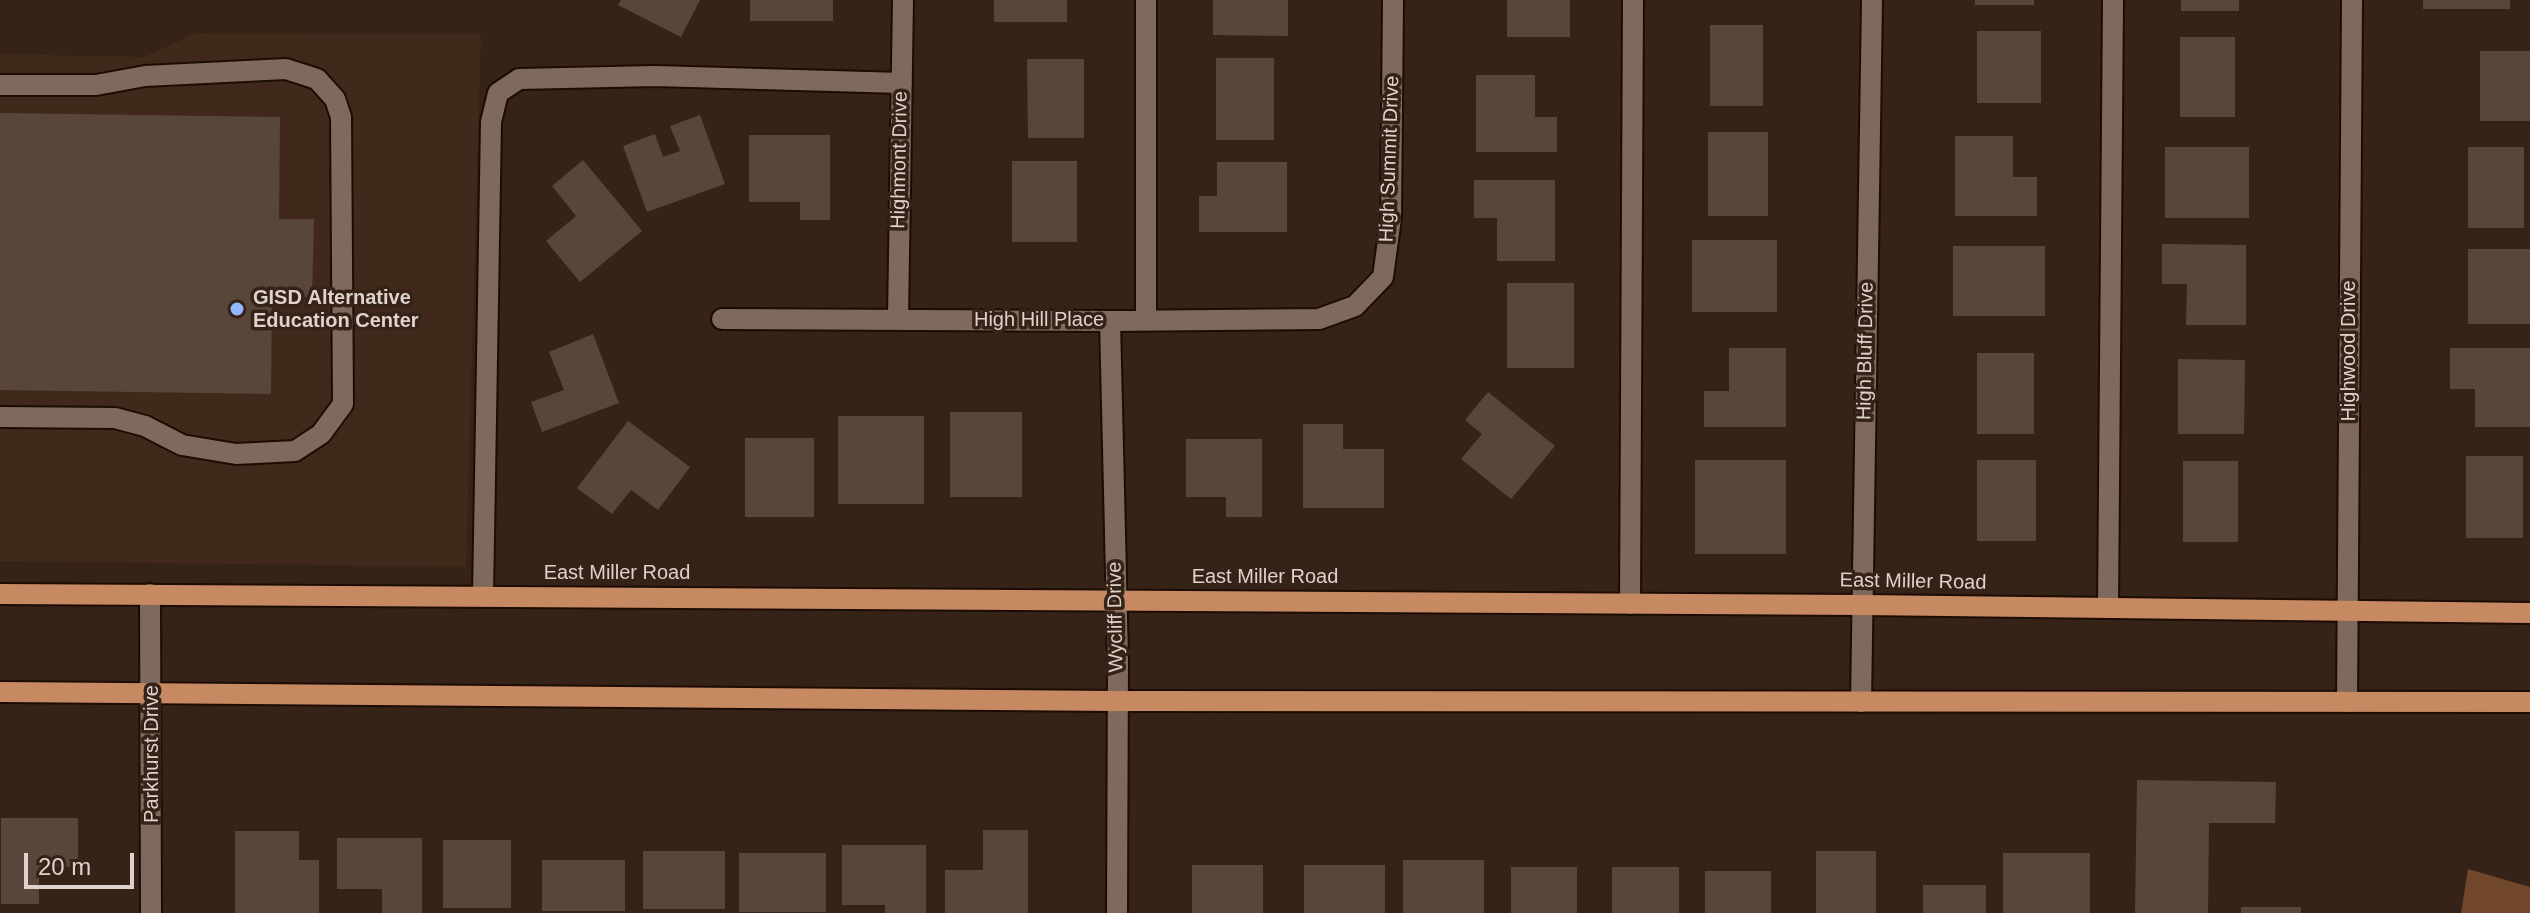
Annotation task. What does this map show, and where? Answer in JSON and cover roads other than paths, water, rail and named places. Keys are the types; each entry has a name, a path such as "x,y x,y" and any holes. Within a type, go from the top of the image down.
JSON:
{"main road":[{"name":"East Miller Road","path":"0,594 1862,605 2530,613"},
{"path":"0,692 1117,701 2530,702"}],"street":[{"name":"Highmont Drive","path":"898,319 903,0"},
{"path":"1146,0 1146,320"},
{"name":"High Summit Drive","path":"1355,306 1383,277 1391,218 1393,0"},
{"path":"1630,604 1633,0"},
{"name":"High Bluff Drive","path":"1861,702 1872,0"},
{"path":"2108,608 2113,0"},
{"name":"Highwood Drive","path":"2347,702 2352,0"},
{"path":"0,85 96,85 145,76 286,69 317,79 335,99 341,117 343,404 321,434 295,451 236,454 182,445 145,426 115,418 0,417"},
{"path":"483,596 491,122 498,93 519,79 655,76 902,83"},
{"name":"High Hill Place","path":"722,319 1319,319 1355,306"},
{"name":"Wycliff Drive","path":"1110,321 1117,701 1117,913"},
{"name":"Parkhurst Drive","path":"150,594 151,913"}],"place":[{"name":"GISD Alternative Education Center","path":"237,309"}]}
